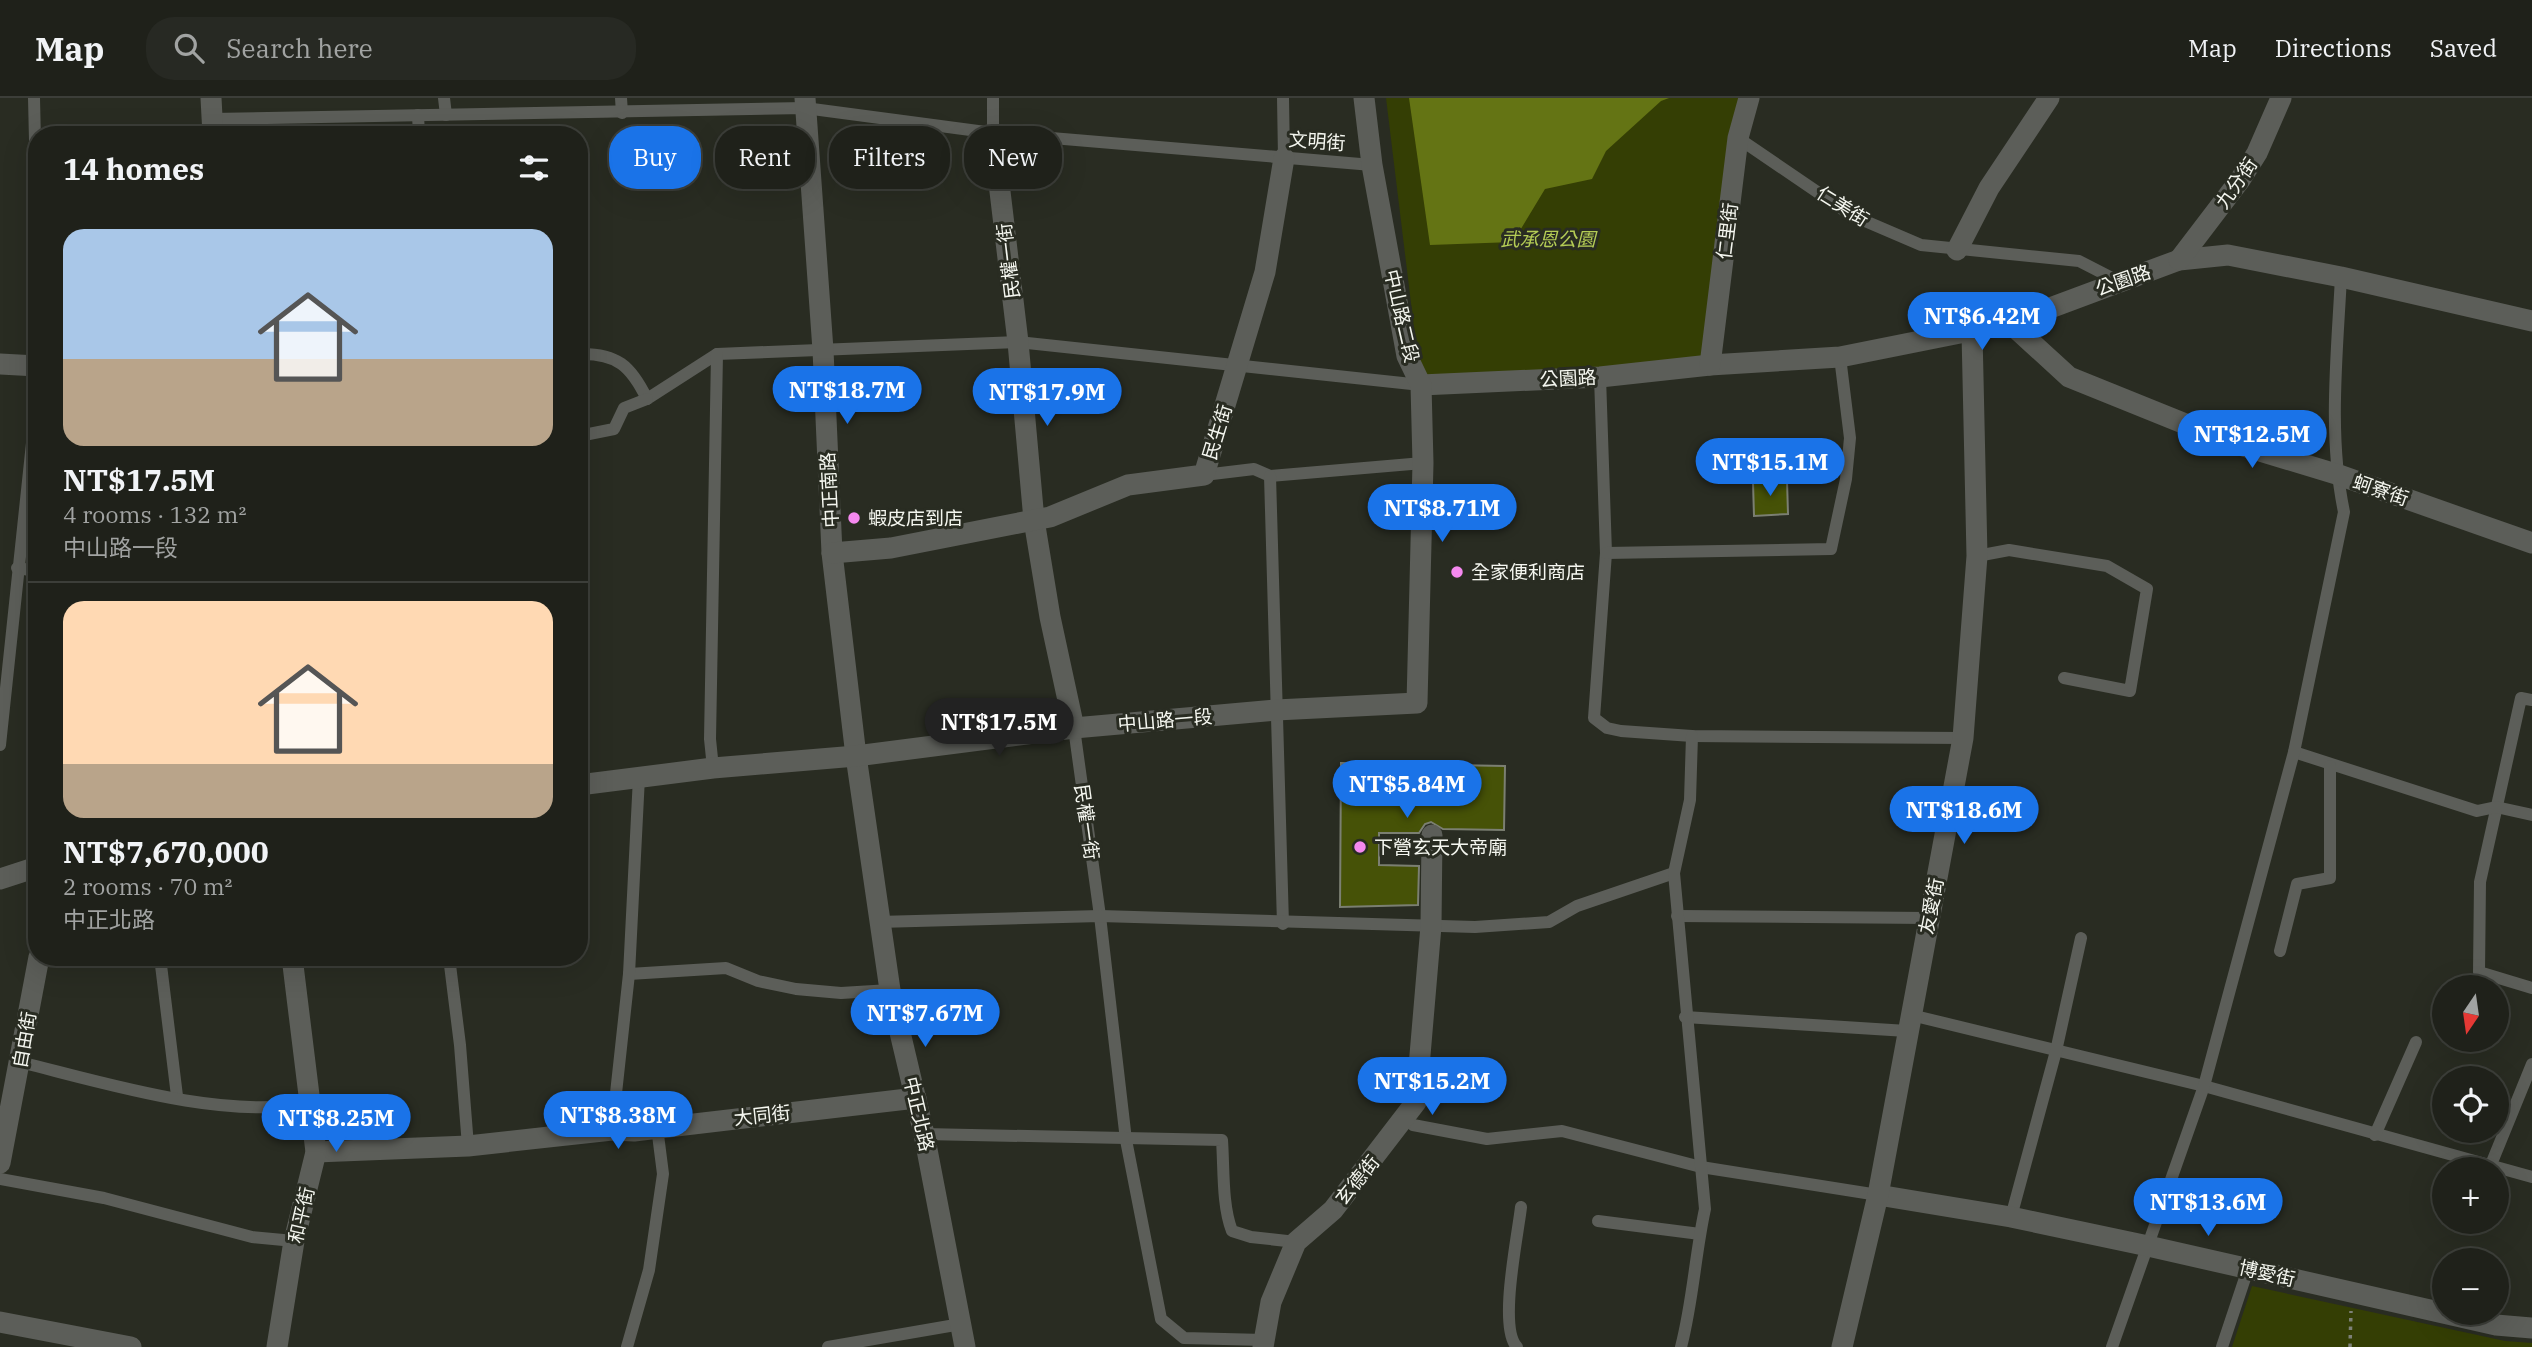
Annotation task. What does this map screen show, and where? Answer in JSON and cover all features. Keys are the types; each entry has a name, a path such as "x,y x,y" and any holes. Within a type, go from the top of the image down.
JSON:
{"street":[{"name":"中山路二段","path":"1364,98 1372,165 1407,356 1421,385 1423,463 1417,703"},
{"name":"仁里街","path":"1710,365 1738,138 1749,98"},
{"path":"1957,250 1989,188 2049,98"},
{"name":"九分街","path":"2179,260 2251,162 2281,98"},
{"name":"中正南路","path":"805,103 823,350 832,553 856,756"},
{"name":"民生街","path":"832,553 891,548 1034,520 1128,485 1204,475 1265,272 1284,158"},
{"name":"民權一街","path":"1000,189 1018,342 1034,520 1050,617 1074,728"},
{"name":"公園路","path":"1421,385 1600,377 1710,365 1840,357 1972,333 2010,323 2179,260 2228,255 2341,277 2532,321"},
{"name":"蚵寮街","path":"2010,323 2069,377 2230,442 2336,474 2532,543"},
{"name":"友愛街","path":"1842,1347 1878,1195 1963,738 1977,556 1972,333"},
{"path":"0,364 28,366"},
{"name":"中山路一段","path":"588,784 713,768 856,756 1074,728 1276,710 1417,703"},
{"name":"中正北路","path":"856,756 890,990 924,1134 965,1347"},
{"name":"玄德街","path":"1263,1344 1271,1302 1296,1242 1333,1210 1416,1102 1432,926 1432,835"},
{"path":"0,878 28,870"},
{"name":"自由街","path":"0,1163 37,966"},
{"name":"和平街","path":"278,1347 294,1241 316,1152 293,966"},
{"name":"大同街","path":"316,1152 468,1146 612,1130 634,1131 916,1098"},
{"name":"博愛街","path":"1878,1195 2011,1217 2496,1325 2532,1328"},
{"path":"0,1322 131,1347"}],"lane":[{"path":"34,98 35,126"},
{"path":"444,98 446,115"},
{"path":"621,98 622,113"},
{"path":"993,98 993,126"},
{"name":"民生街","path":"1283,98 1284,158"},
{"name":"文明街","path":"212,117 446,115 544,105 622,113 805,103 964,128"},
{"path":"418,115 419,126"},
{"name":"仁美街","path":"1738,138 1851,215 1922,246 2079,261 2118,281"},
{"name":"文明街","path":"1062,139 1372,165"},
{"path":"2112,1347 2204,1086 2294,752 2344,512 2336,474 2336,372 2341,277"},
{"path":"588,434 614,429 624,408 648,399 718,354 1018,342 1421,385"},
{"path":"588,354 601,354 634,372 648,399"},
{"path":"713,768 709,739 718,354"},
{"path":"1606,553 1830,549 1846,480 1850,438 1840,357"},
{"path":"1600,377 1606,553 1594,718 1607,728 1621,731 1692,736 1963,738"},
{"path":"1204,475 1254,470 1270,476 1423,463"},
{"path":"0,745 28,473"},
{"path":"1270,476 1283,924"},
{"path":"1977,556 2009,550 2106,566 2147,589 2130,691 2064,678"},
{"path":"17,568 28,570"},
{"path":"2532,700 2521,698 2480,882 2479,972 2532,988"},
{"name":"民權一街","path":"1074,728 1100,916 1126,1140 1161,1320 1184,1338 1263,1344"},
{"path":"1681,1347 1691,1308 1705,1209 1685,1017 1674,873 1690,800 1692,736"},
{"path":"2294,752 2330,766 2477,811 2496,807 2532,816"},
{"path":"2280,951 2297,884 2330,878 2330,766"},
{"path":"612,1130 629,974 639,777"},
{"path":"878,922 1100,916 1283,924 1475,927 1549,922 1577,906 1674,873"},
{"path":"1677,916 1929,918"},
{"path":"2011,1217 2056,1051 2081,938"},
{"path":"161,966 177,1096"},
{"path":"450,966 468,1146"},
{"path":"629,974 726,968 758,981 796,989 841,993 890,990"},
{"path":"1685,1017 1909,1023 2056,1051 2204,1086 2454,1157"},
{"path":"2375,1135 2416,1042"},
{"path":"20,1062 135,1091 252,1106 310,1103"},
{"path":"2494,1157 2532,1063"},
{"path":"1405,1118 1413,1125 1487,1139 1562,1131 1700,1167 1878,1195"},
{"path":"627,1347 649,1270 663,1174 657,1127"},
{"path":"924,1134 1222,1140 1226,1181 1225,1212 1233,1231 1251,1237 1296,1242"},
{"path":"2509,1172 2532,1177"},
{"path":"0,1179 104,1198 252,1237 294,1241"},
{"path":"1517,1347 1512,1342 1509,1308 1521,1207"},
{"path":"1598,1221 1700,1234"},
{"path":"2221,1347 2248,1269"},
{"path":"828,1347 961,1324"}],"path":[{"path":"2350,1347 2351,1292"}],"green space":[{"name":"武承恩公園","path":"1386,98 1749,98 1710,365 1421,385"},
{"path":"2252,1286 2505,1341 2532,1343 2532,1347 2232,1347"}],"shaded area":[{"path":"1409,98 1669,98 1661,101 1606,151 1592,179 1545,189 1513,242 1430,245"}],"building":[{"path":"1787,480 1788,514 1754,516 1753,482"},
{"name":"下營玄天大帝廟","path":"1341,763 1505,766 1504,830 1443,829 1431,822 1425,824 1419,833 1379,833 1379,865 1419,866 1418,905 1340,907"}],"place":[{"name":"蝦皮店到店","path":"854,518"},
{"name":"全家便利商店","path":"1457,572"},
{"name":"下營玄天大帝廟","path":"1360,847"}]}
